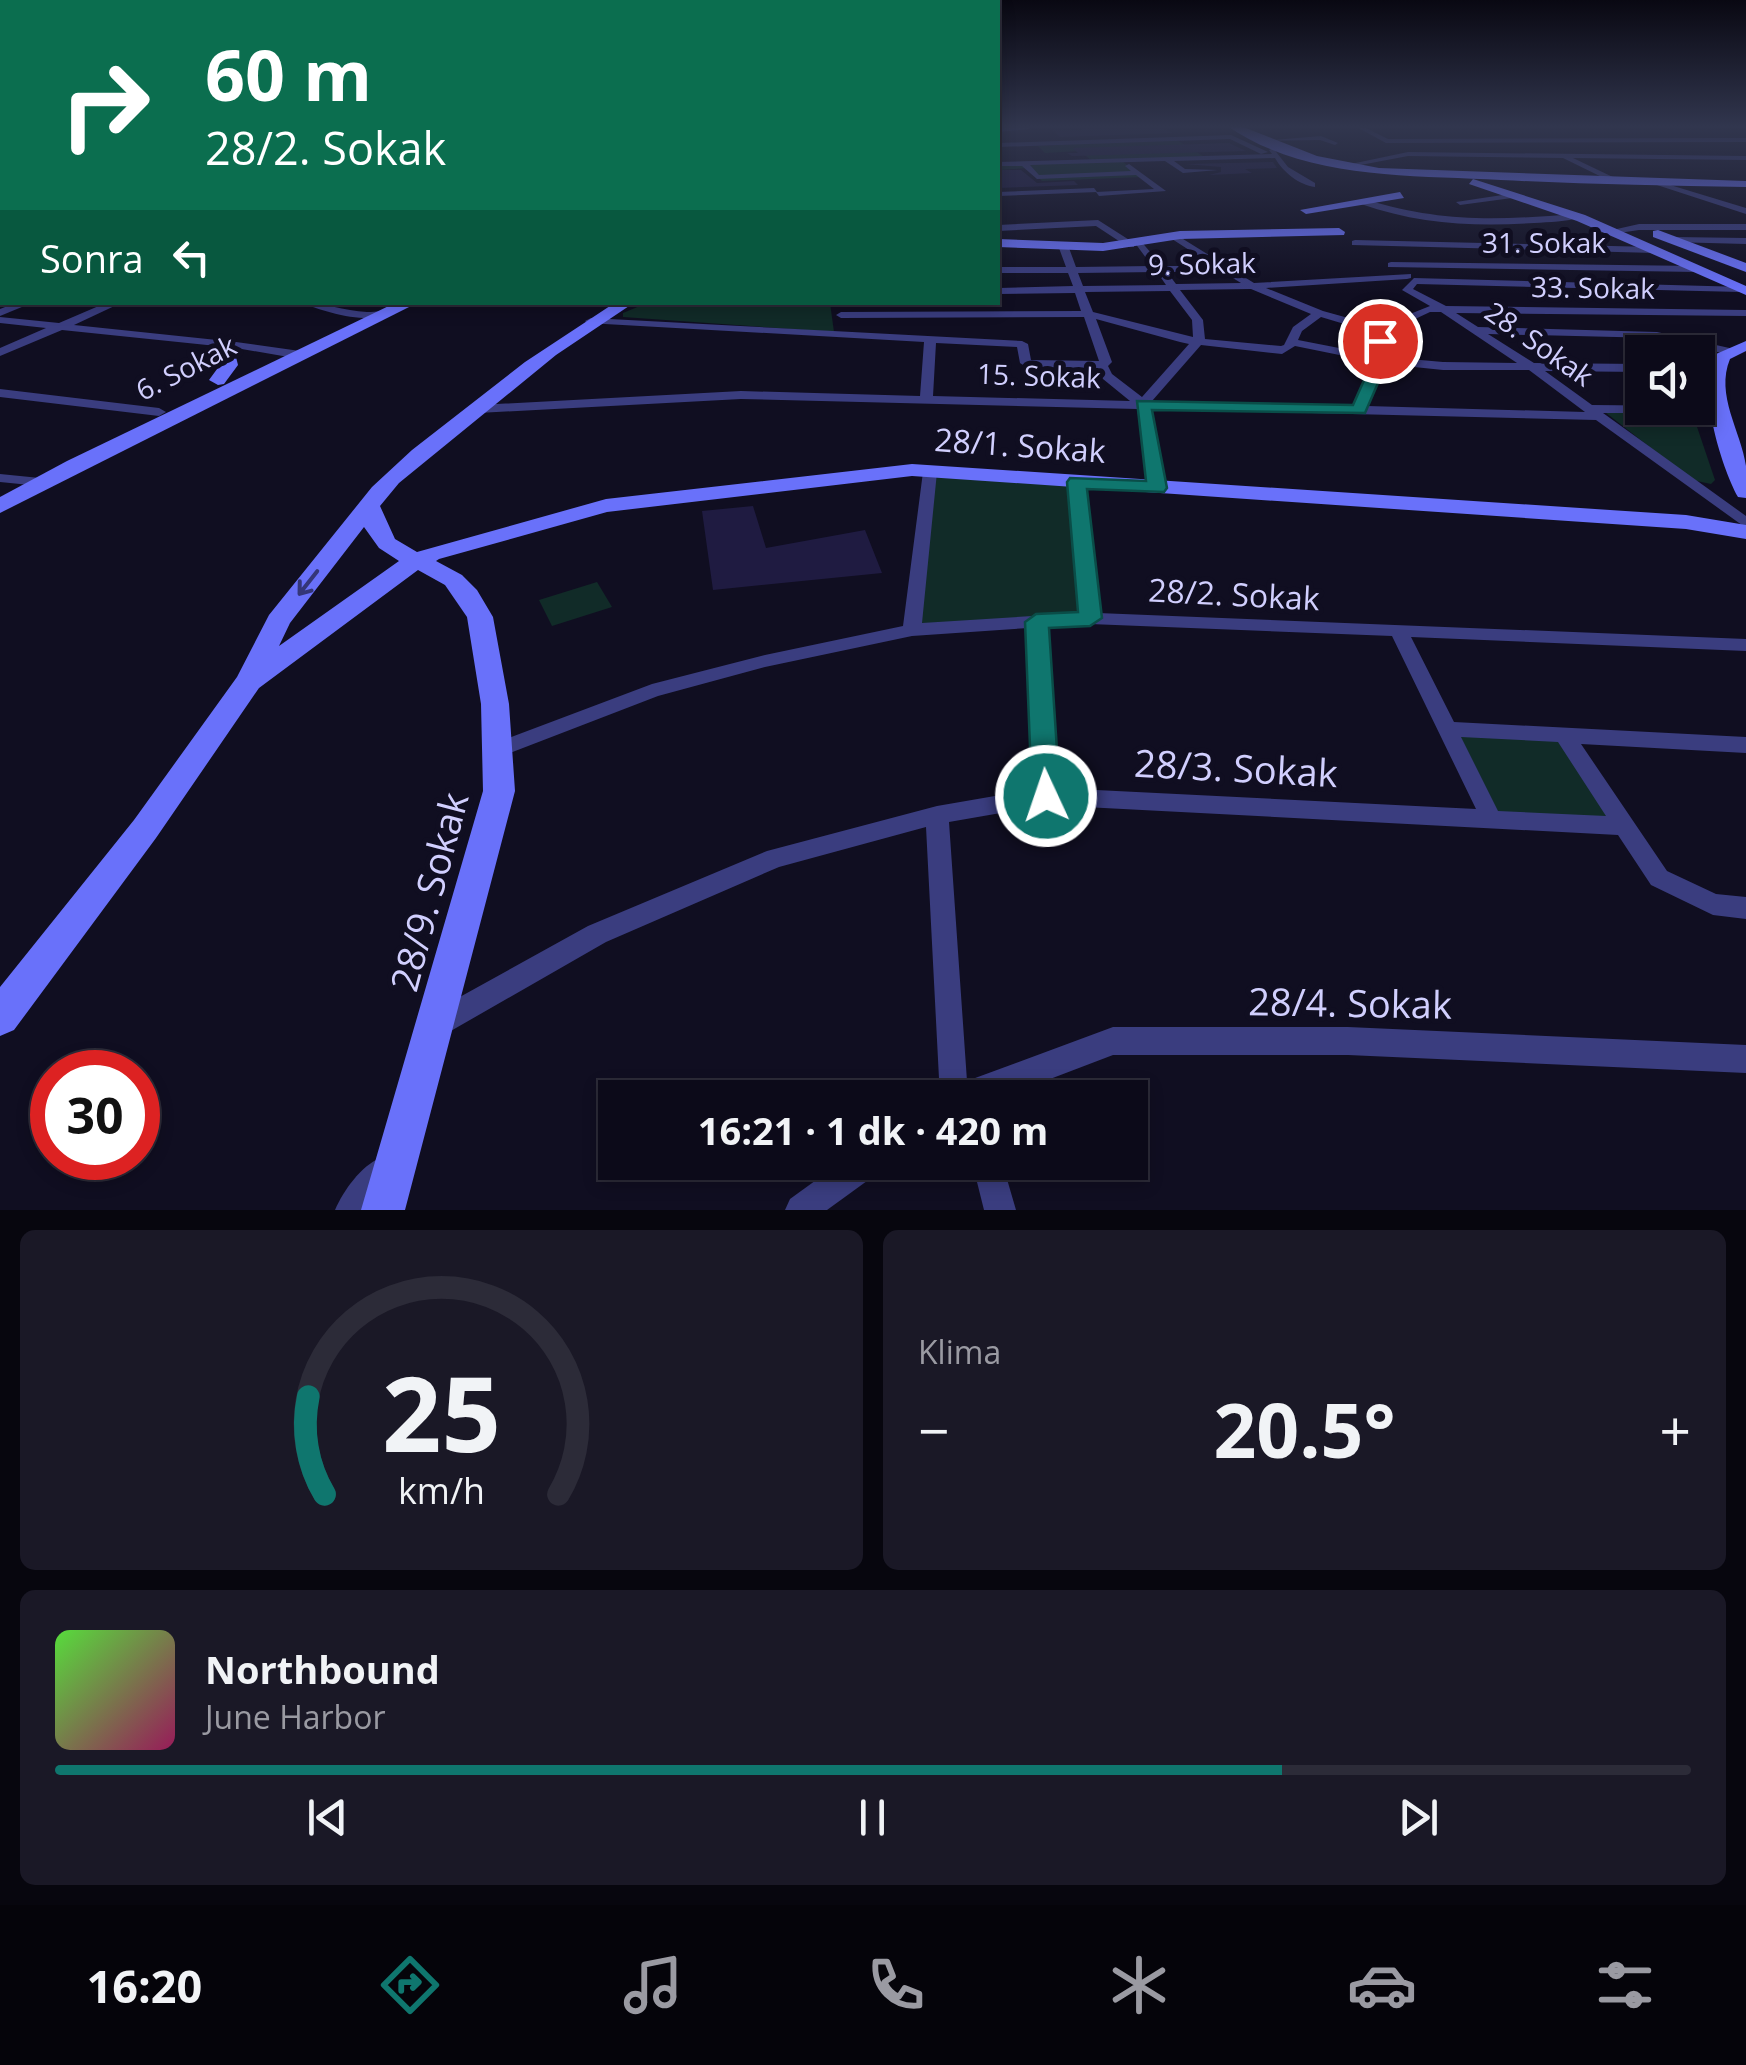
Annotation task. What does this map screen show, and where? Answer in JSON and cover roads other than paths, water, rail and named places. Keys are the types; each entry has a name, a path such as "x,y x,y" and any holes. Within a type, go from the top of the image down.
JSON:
{"street":[{"path":"1085,181 1108,204"},
{"path":"1000,198 1162,192 1147,181"},
{"path":"1306,181 1312,185"},
{"path":"1382,181 1400,196 1306,210 1411,278"},
{"path":"1467,181 1576,217 1743,290"},
{"path":"1529,181 1745,267"},
{"path":"1606,181 1746,184"},
{"path":"1660,183 1746,211"},
{"path":"1509,196 1460,202 1551,246 1610,284"},
{"path":"1000,198 1023,200"},
{"path":"1364,202 1394,214 1436,243"},
{"path":"1394,214 1442,221 1576,217"},
{"path":"1000,228 1098,223 1135,244 1158,269 1198,320 1199,340 1143,404"},
{"path":"1612,232 1639,226 1746,227"},
{"path":"1000,242 1064,248 1135,244 1175,236 1339,232"},
{"path":"1175,236 1252,286 1320,313 1388,333"},
{"path":"1674,240 1746,241"},
{"path":"1355,243 1655,250"},
{"path":"592,321 1022,344 1026,363 1102,364 1106,362 1064,248"},
{"name":"31. Sokak","path":"1390,265 1697,269"},
{"path":"1000,270 1221,268"},
{"name":"9. Sokak","path":"1000,291 1411,278 1743,290"},
{"name":"28. Sokak","path":"1411,278 1406,290 1477,330 1746,523"},
{"path":"0,317 23,305"},
{"path":"0,352 111,305"},
{"path":"319,305 364,315 386,314"},
{"name":"6. Sokak","path":"74,464 111,437 218,380 406,305"},
{"path":"0,1017 90,906 249,680 278,622 382,487 531,363 622,305"},
{"path":"1359,410 1380,360 1380,341 1416,314 1440,307"},
{"name":"33. Sokak","path":"1440,307 1746,313"},
{"path":"846,336 839,309 993,308 1088,314 1163,336 1273,350 1288,347 1297,329 1320,313"},
{"path":"0,317 284,356"},
{"path":"1477,330 1657,335"},
{"path":"926,398 930,340"},
{"path":"1292,342 1380,360 1625,369"},
{"path":"218,380 230,365 222,347"},
{"path":"1736,352 1718,389 1725,430 1746,492"},
{"name":"6. Sokak","path":"0,506 284,356"},
{"path":"1102,364 1107,376 1143,404 1157,488"},
{"path":"0,394 159,412"},
{"name":"15. Sokak","path":"478,409 665,396 1625,411"},
{"path":"1715,423 1725,430"},
{"name":"28/1. Sokak","path":"418,561 606,506 912,470 1686,522 1746,532"},
{"path":"912,630 930,472"},
{"path":"0,478 40,482"},
{"path":"1077,482 1090,618"},
{"name":"28/9. Sokak","path":"369,506 380,540 447,572 463,585 482,620 500,786 383,1210"},
{"path":"249,680 402,568 418,561"},
{"name":"28/2. Sokak","path":"497,750 652,691 765,661 912,630 1090,618 1746,645"},
{"path":"1036,622 1046,796"},
{"path":"1398,632 1492,820"},
{"path":"1448,729 1746,745"},
{"path":"1565,736 1658,878 1712,904 1746,908"},
{"name":"28/3. Sokak","path":"435,1024 597,934 775,858 937,815 1046,796 1622,826"},
{"path":"937,815 962,1080"},
{"name":"28/4. Sokak","path":"1010,1080 1113,1042 1348,1041 1746,1059"},
{"path":"351,1210 401,1144"},
{"path":"801,1210 842,1180"},
{"path":"992,1180 1000,1210"}]}
